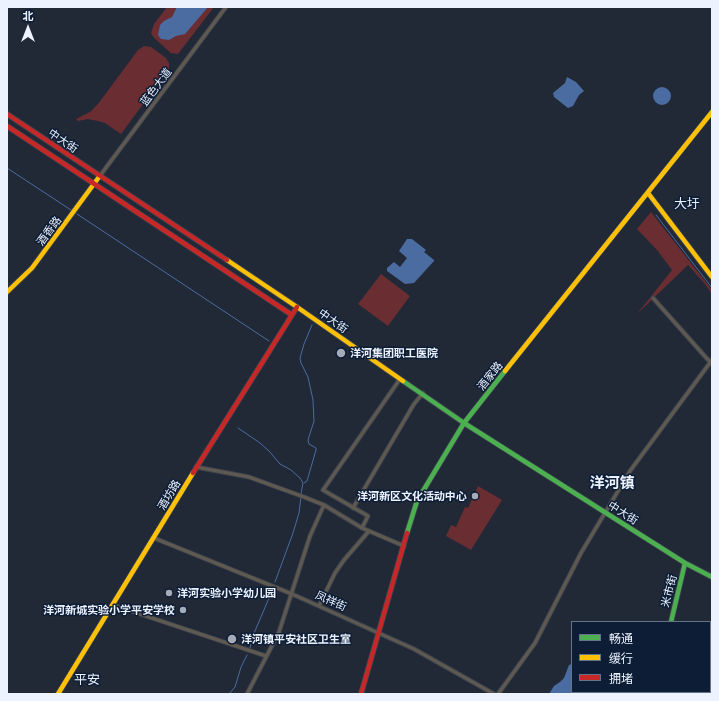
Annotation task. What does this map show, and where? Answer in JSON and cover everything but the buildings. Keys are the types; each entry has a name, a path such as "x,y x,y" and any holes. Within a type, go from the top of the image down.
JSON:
{"street":[{"name":"蓝色大道","path":"99,176 226,7"},
{"name":"酒家路","path":"361,694 417,501 464,423 712,112"},
{"name":"中大街","path":"7,115 297,307 400,379 423,393 464,423 686,563 712,577"},
{"name":"中大街","path":"7,126 292,315"},
{"name":"酒香路","path":"7,292 32,268 99,176"},
{"path":"648,193 712,277"},
{"path":"498,694 535,643 553,610 564,585 630,471 711,361 653,298"},
{"name":"酒坊路","path":"58,694 196,467 297,307"},
{"path":"362,528 368,516 323,490 400,379"},
{"path":"353,508 414,404 423,393"},
{"path":"196,467 249,477 304,497 324,505 362,528 404,546"},
{"path":"247,694 279,632 310,536 324,505"},
{"path":"318,606 335,573 369,531"},
{"name":"凤祥街","path":"154,538 292,594 378,632 414,649 494,694"},
{"name":"米市街","path":"671,621 686,563"},
{"path":"113,605 266,656"}],"shaded area":[{"path":"167,7 214,7 178,54 171,53 154,38 151,33 154,24"},
{"path":"144,46 151,47 166,58 169,63 169,69 121,134 105,123 88,119 78,121 76,119 90,112 98,104 138,50"},
{"path":"651,212 712,290 712,294 688,265 637,314 672,270 657,250 637,229"},
{"path":"381,274 410,296 388,326 358,304"},
{"path":"478,486 502,500 471,550 446,536 451,525 456,527 465,507 468,508"}],"water":[{"path":"177,7 208,7 185,34 176,36 169,40 161,39 158,35 160,25 172,17"},
{"path":"567,77 576,82 584,91 579,95 573,106 568,108 554,97 553,93 565,83"},
{"path":"662,87 668,90 671,96 668,102 662,105 656,102 653,96 656,90"},
{"path":"407,239 412,239 426,250 424,252 434,261 414,283 405,284 387,271 387,268 394,262 400,267 407,258 399,251"},
{"path":"571,664 571,693 588,694 549,694 554,686 564,678 569,665"}],"waterway":[{"path":"7,168 71,210"},
{"path":"77,214 269,341"},
{"path":"656,215 712,288"},
{"path":"304,483 307,481 316,450 316,448 309,444 308,440 314,421 313,400 308,377 300,358 312,325"},
{"path":"238,428 260,443 280,464 291,470 300,478 303,483 301,494"},
{"path":"275,582 293,533 299,513 301,497"},
{"path":"250,648 252,638 272,591"},
{"path":"229,694 235,687 241,667 247,655"}],"traffic: fast":[{"path":"407,533 417,501 464,423 505,371"},
{"path":"403,381 464,423 685,563 712,577"},
{"path":"671,621 685,563"}],"traffic: slow":[{"path":"505,371 712,112"},
{"path":"7,292 32,268 99,177"},
{"path":"648,193 712,277"},
{"path":"227,260 403,381"},
{"path":"58,694 193,473"}],"traffic: jam":[{"path":"7,114 227,260"},
{"path":"7,126 292,315"},
{"path":"193,473 297,307"},
{"path":"361,694 407,533"}],"place":[{"name":"洋河集团职工医院","path":"341,353"},
{"name":"洋河新区文化活动中心","path":"475,496"},
{"name":"洋河实验小学幼儿园","path":"169,593"},
{"name":"洋河新城实验小学平安学校","path":"183,610"},
{"name":"洋河镇平安社区卫生室","path":"232,639"}],"district":[{"name":"大圩","path":"687,204"},
{"name":"洋河镇","path":"612,483"},
{"name":"平安","path":"87,680"}]}
